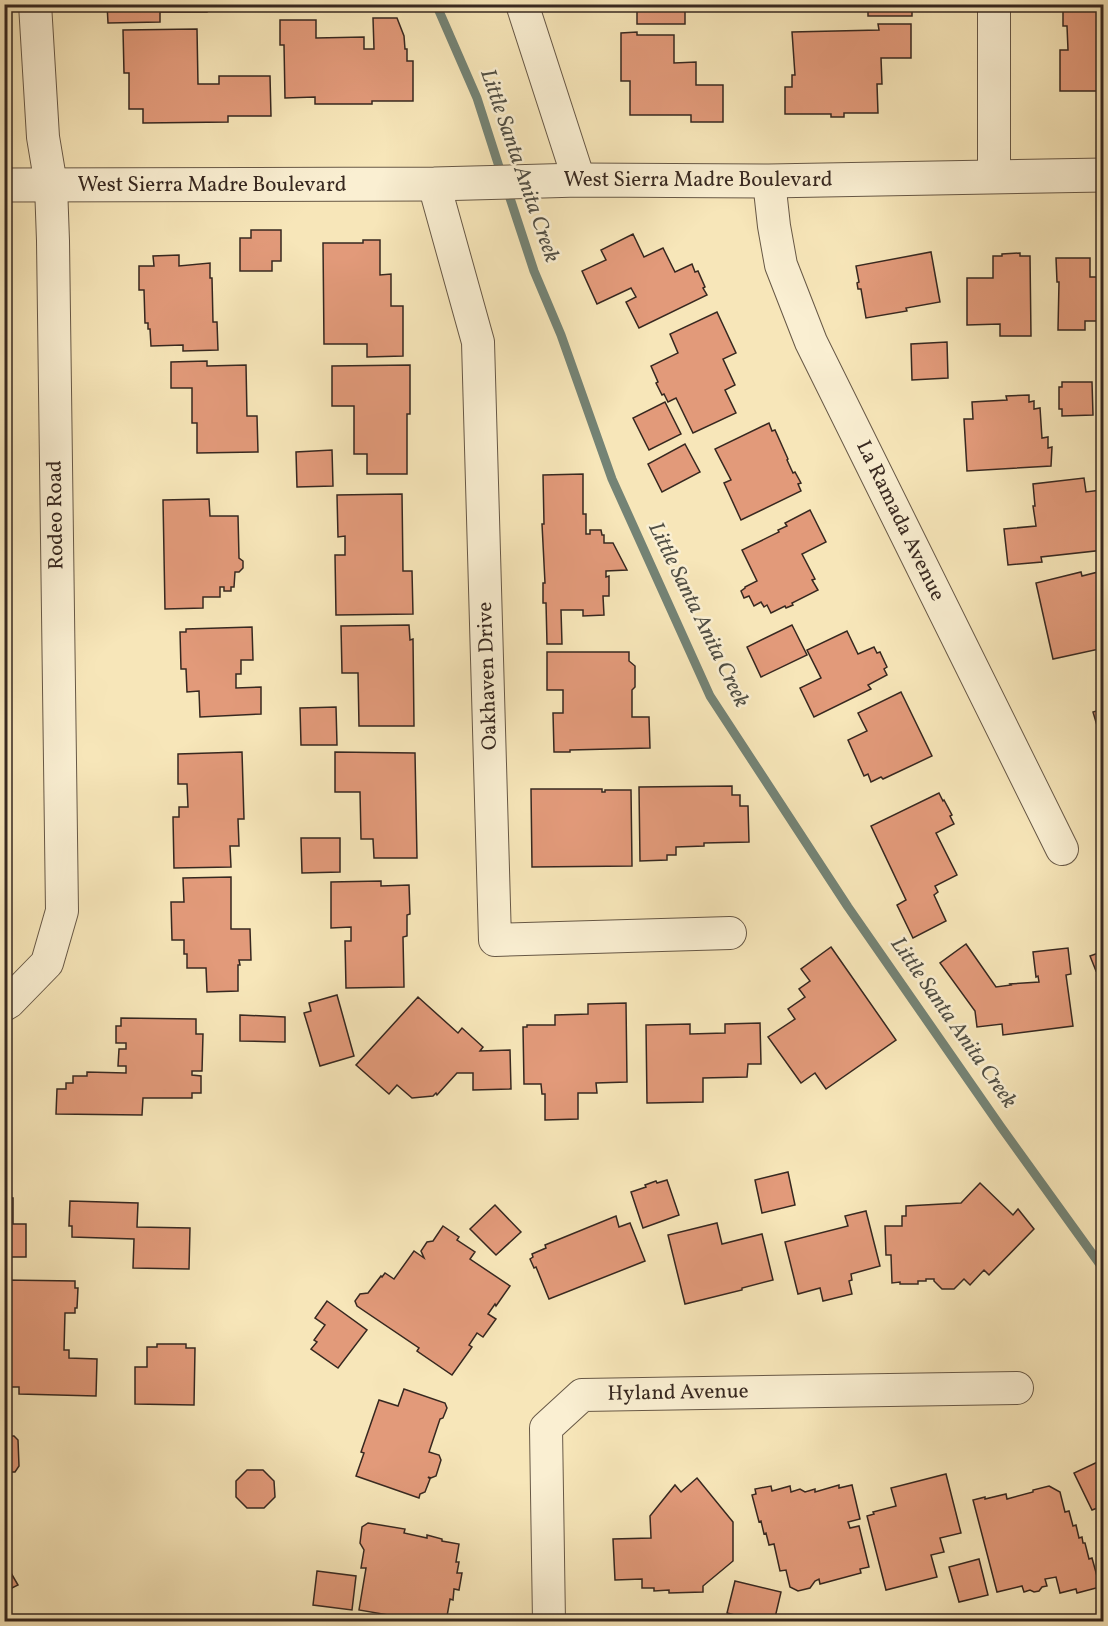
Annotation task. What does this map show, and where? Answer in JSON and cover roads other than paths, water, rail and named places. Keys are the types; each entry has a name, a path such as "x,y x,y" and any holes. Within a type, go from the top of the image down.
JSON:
{"street":[{"name":"Rodeo Road","path":"4,1005 47,963 62,911 51,185 43,137 35,4"},
{"path":"522,4 579,180"},
{"path":"994,4 994,177"},
{"name":"West Sierra Madre Boulevard","path":"4,186 434,184 579,180 769,181 1104,175"},
{"name":"La Ramada Avenue","path":"769,181 774,226 782,265 812,342 1062,849"},
{"name":"Oakhaven Drive","path":"434,184 478,342 495,940 730,933"},
{"name":"Hyland Avenue","path":"549,1622 546,1428 582,1395 1017,1388"}],"waterway":[{"name":"Little Santa Anita Creek","path":"436,4 477,98 502,176"},
{"name":"Little Santa Anita Creek","path":"507,189 534,271 561,335 612,479 710,696 848,907 1104,1270"}]}
